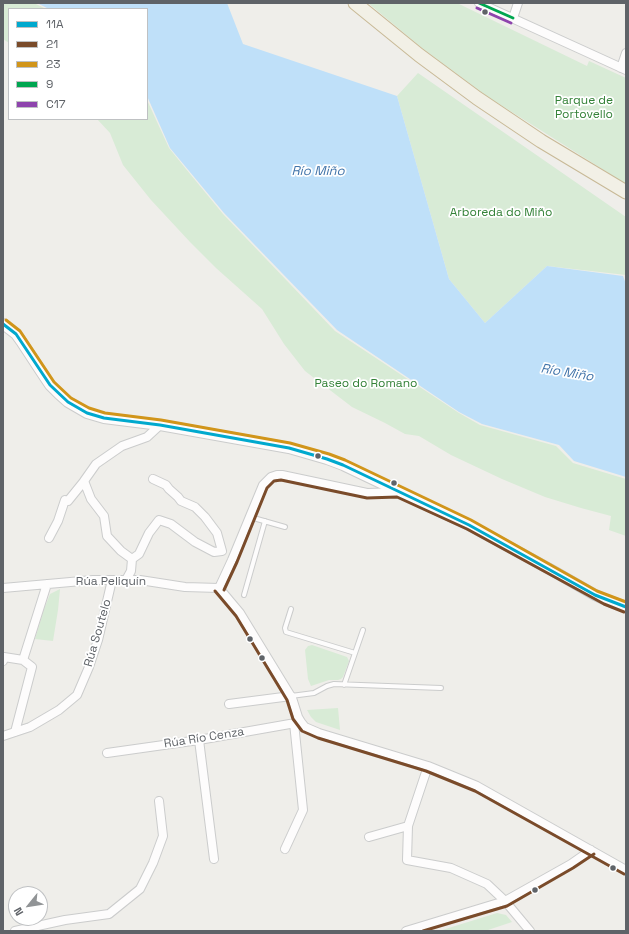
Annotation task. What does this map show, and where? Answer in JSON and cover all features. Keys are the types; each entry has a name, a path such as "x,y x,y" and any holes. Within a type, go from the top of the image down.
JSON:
{"highway":[{"path":"355,3 419,55 477,98 541,141 626,192"}],"street":[{"path":"479,3 624,69 626,53"},
{"path":"513,18 518,3"},
{"path":"3,324 16,334 50,385 68,402 95,416 160,425 263,444 306,452 327,459 469,525 606,600 626,607"},
{"path":"49,538 58,521 65,500 68,501 96,464 122,446 147,437 160,425"},
{"path":"285,849 303,810 298,717 291,696 240,613 219,588 263,485 271,477 282,475 367,492 398,492"},
{"path":"153,479 166,485 181,501 195,507 205,517 217,533 222,551 232,560"},
{"path":"85,480 84,482 91,499 104,516 107,536 121,552 132,560"},
{"path":"126,580 131,571 132,560 139,554 149,533 159,520 171,524 196,542 214,552 222,551"},
{"name":"Rúa Peliquín","path":"3,588 93,580 140,580 185,588 219,588"},
{"name":"Rúa Soutelo","path":"3,736 30,727 59,710 77,695 89,667 98,640 112,580"},
{"path":"23,660 47,584"},
{"path":"3,661 4,657 23,660 32,666 15,732"},
{"path":"229,704 291,696"},
{"path":"298,723 319,733 428,766 477,786 626,870"},
{"name":"Rúa Río Cenza","path":"106,753 198,740 298,723"},
{"path":"198,740 214,859"},
{"path":"428,766 408,826 407,860 451,868 487,884 530,931"},
{"path":"15,931 65,920 109,914 140,889 153,863 163,836 159,801"},
{"path":"369,837 408,826"},
{"path":"406,931 504,901 571,864 591,850"}],"lane":[{"path":"249,517 285,527"},
{"path":"244,595 265,521"},
{"path":"291,609 285,628 286,632 355,653"},
{"path":"344,685 363,630"},
{"path":"291,696 314,693 334,684 441,688"}],"green space":[{"path":"3,3 34,3 44,8 8,8 8,42 3,39"},
{"name":"Parque de Portovello","path":"368,3 457,3 587,66 589,61 626,78 626,184 488,97 422,48"},
{"name":"Arboreda do Miño","path":"418,73 626,217 626,275 547,266 485,323 449,279 397,96"},
{"name":"Paseo do Romano","path":"148,102 169,148 186,169 223,214 335,331 459,413 480,425 556,446 573,463 626,479 626,536 609,530 611,516 545,497 451,455 419,436 405,434 352,407 305,371 284,344 262,309 216,268 151,200 123,165 110,133 98,120 148,120"},
{"path":"60,589 53,641 35,639 50,594"},
{"path":"312,645 347,657 349,661 341,679 329,680 311,686 308,679 305,650 308,646"},
{"path":"338,708 340,730 316,722 307,710"},
{"path":"497,913 506,915 512,922 485,931 439,931"}],"water":[{"name":"Río Miño","path":"37,3 227,3 243,44 397,96 449,279 485,323 547,266 623,276 626,284 626,477 574,461 559,445 482,424 459,412 337,330 224,213 170,148 148,98 148,8 47,8"}],"transit line":[{"name":"9","path":"479,3 513,18"},
{"name":"C17","path":"477,8 511,23"},
{"name":"23","path":"6,320 20,331 54,382 71,398 89,408 105,413 161,420 290,443 329,454 345,460 471,520 597,591 626,602"},
{"name":"11A","path":"3,324 16,334 50,385 68,402 87,413 104,418 160,425 289,448 327,459 343,465 469,525 595,595 626,607"},
{"name":"21","path":"224,590 267,488 274,481 281,480 367,498 397,497 467,529 604,604 624,612"},
{"name":"21","path":"215,591 236,616 287,700 293,719 302,731 318,738 426,771 475,791 624,874"},
{"name":"21","path":"423,931 507,906 573,868 594,854"}]}
